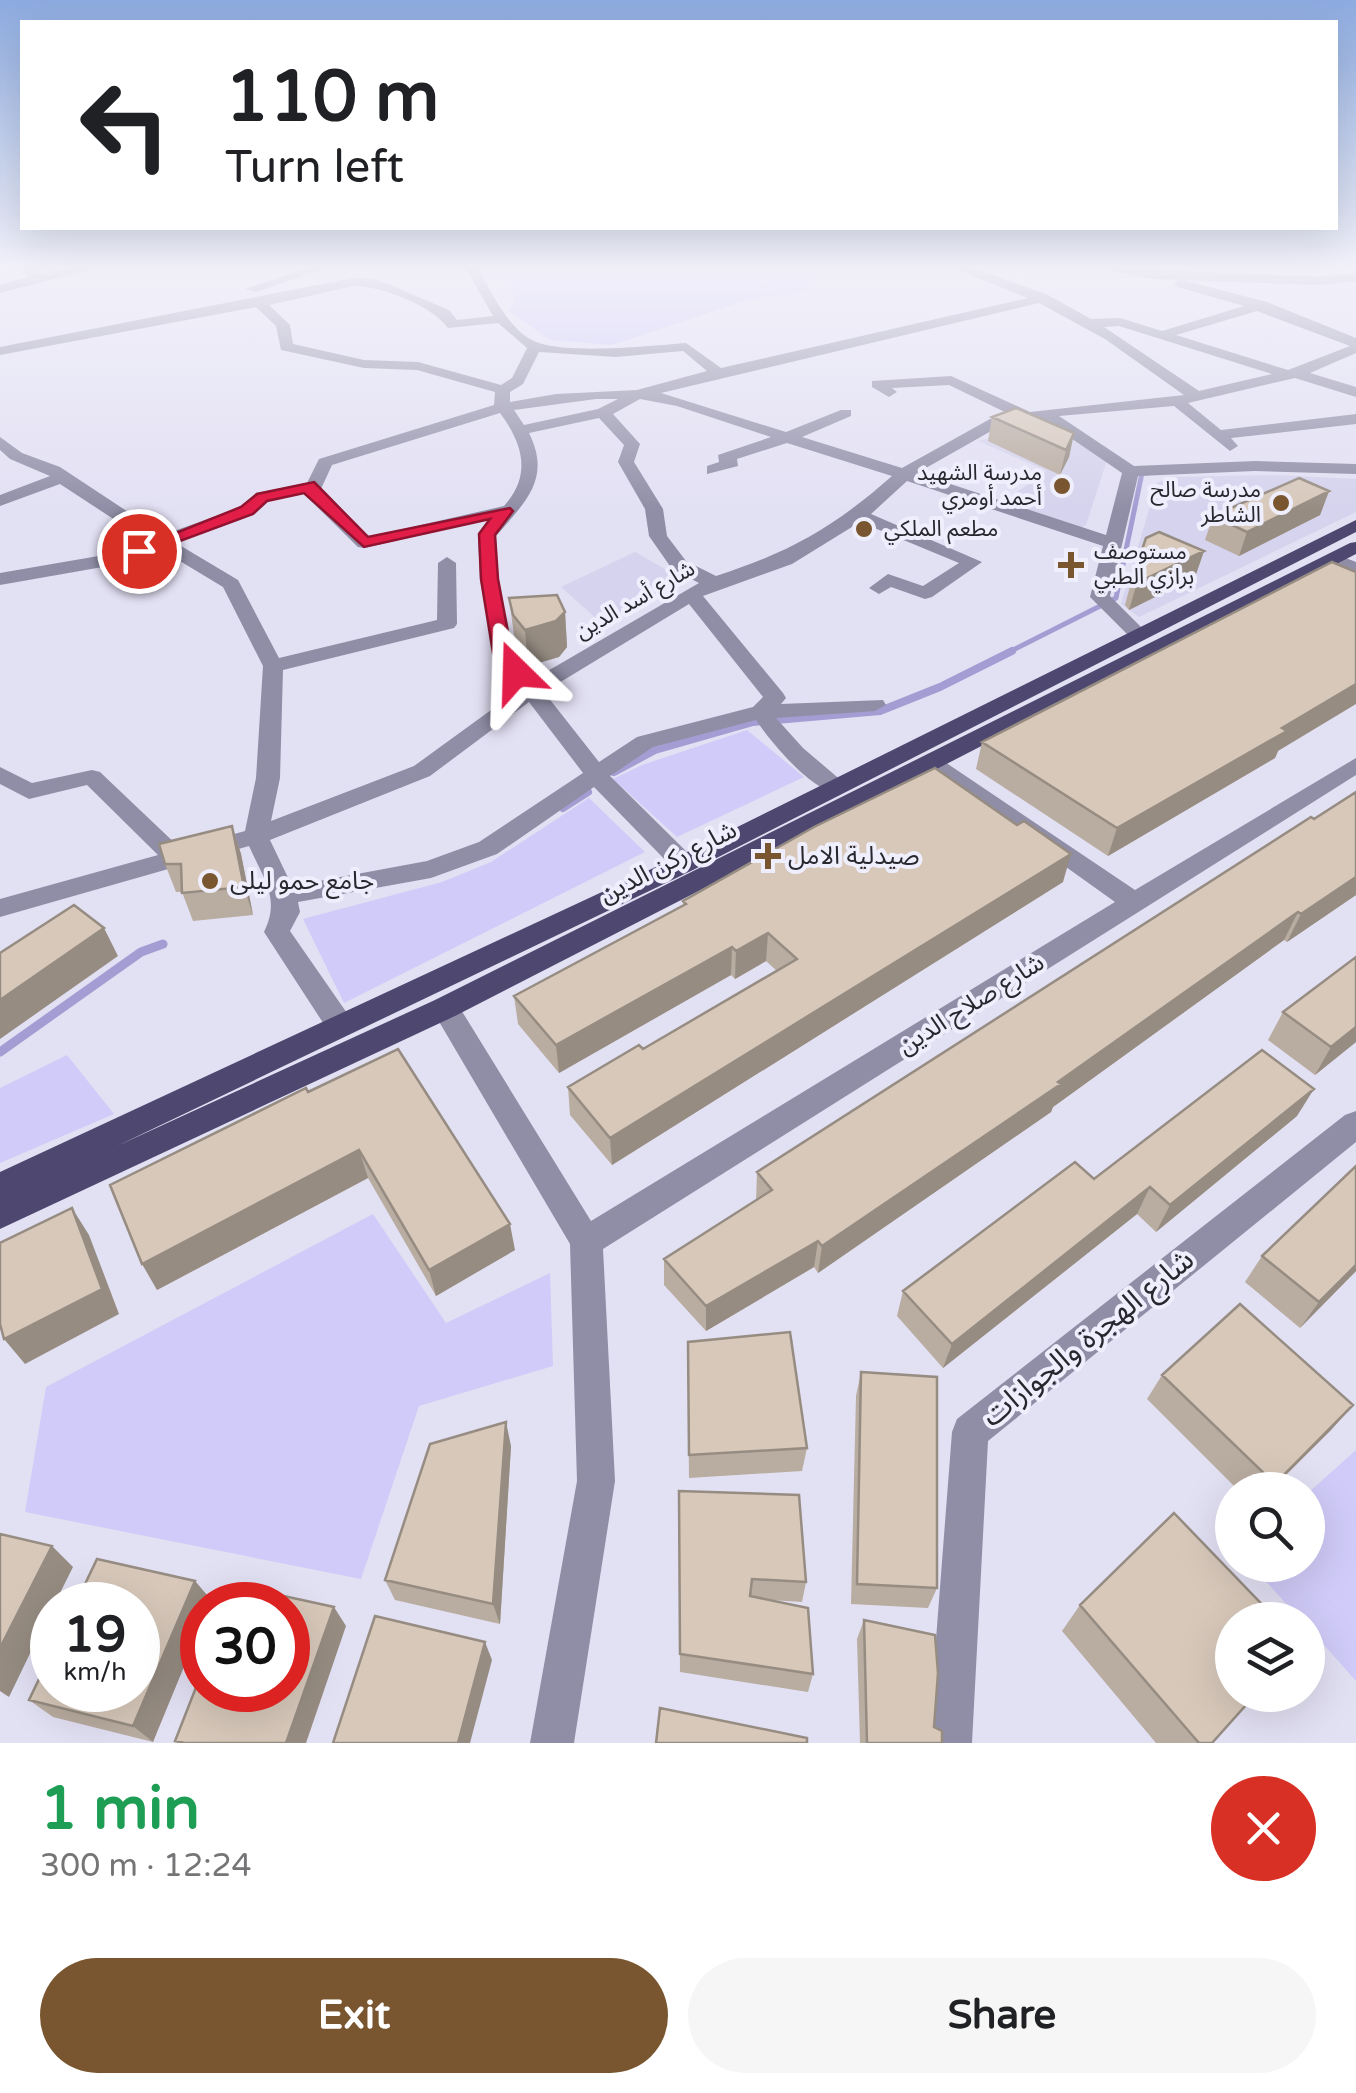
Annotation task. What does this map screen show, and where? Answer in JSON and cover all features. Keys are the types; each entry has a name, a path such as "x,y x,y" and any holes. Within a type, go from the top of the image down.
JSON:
{"main road":[{"name":"شارع ركن الدين","path":"0,1187 684,864 1356,525"},
{"name":"شارع ركن الدين","path":"0,1215 446,1008 1340,561"}],"street":[{"path":"292,348 364,364 418,366 502,398 522,430 531,473 527,488 487,534 490,579 503,653 597,774 684,864"},
{"path":"502,398 518,381 533,348"},
{"path":"550,348 616,354 682,348"},
{"path":"686,348 718,373"},
{"path":"505,511 364,542 311,492 325,462 502,398 638,394 821,348"},
{"path":"1129,348 1150,362 1217,436 1255,466"},
{"path":"1206,348 1356,392"},
{"name":"شارع أسد الدين","path":"0,908 256,836 422,772 530,691 714,582 785,560 858,516 906,473 996,422 1185,398 1292,374 1351,348"},
{"path":"890,392 877,384 951,380 1037,415 1131,471 1255,466 1356,470"},
{"path":"522,430 603,413 638,394 906,473 1114,544"},
{"path":"713,470 732,463 724,458 846,412"},
{"path":"603,413 632,444 626,462 654,508 658,536 680,565 714,582"},
{"path":"1217,436 1356,419"},
{"path":"0,442 16,456 62,476 230,584 273,666 268,778 256,836 286,904 277,932 339,1024"},
{"path":"1131,471 1105,603 1138,634"},
{"path":"0,501 62,476"},
{"path":"0,578 114,558 247,511 262,497 314,487"},
{"path":"858,516 973,562 925,593 888,580 879,588"},
{"path":"1340,561 1356,589"},
{"path":"273,666 447,624 446,564"},
{"path":"691,594 774,698 765,718"},
{"path":"286,904 432,870 488,848 645,742 765,718 875,706"},
{"path":"765,718 790,752 835,787"},
{"path":"933,762 1135,902"},
{"name":"شارع صلاح الدين","path":"586,1242 1355,766"},
{"path":"0,774 29,791 92,777 177,859"},
{"path":"446,1008 586,1242 596,1482 552,1743"},
{"name":"شارع الهجرة والجوازات","path":"950,1743 970,1432 1356,1124"}],"shaded area":[{"name":"مدرسة الشهيد أحمد أومري","path":"1046,425 1059,428 1107,460 1086,525 1078,530 1004,501 1047,471 978,441"},
{"path":"1277,475 1356,479 1356,512 1139,617 1121,604 1157,483 1171,477"},
{"path":"635,552 686,581 605,626 561,587"},
{"path":"747,730 804,777 677,837 613,779 642,765"},
{"path":"589,798 645,852 344,1003 303,919 442,882 491,862"},
{"path":"67,1055 114,1114 0,1163 0,1088"},
{"path":"373,1214 446,1323 550,1273 553,1366 419,1406 361,1579 25,1512 46,1387"},
{"path":"1356,1450 1356,1681 1325,1646 1325,1602 1285,1602 1266,1582 1325,1582 1325,1478"}],"building":[{"path":"1016,408 1074,433 1066,450 992,417"},
{"path":"1299,478 1329,491 1247,532 1213,516"},
{"path":"1159,532 1204,551 1137,583 1132,579 1146,538"},
{"path":"1332,562 1356,572 1356,684 1282,728 1287,731 1117,828 982,742"},
{"path":"557,595 565,612 556,621 525,630 513,615 509,598"},
{"path":"935,768 1017,825 1024,821 1071,854 610,1138 568,1087 639,1045 643,1049 797,959 768,933 736,951 732,947 556,1045 514,996 686,904 683,901 814,827"},
{"path":"1356,792 1356,877 1301,914 1298,912 1058,1082 1061,1084 822,1246 818,1241 706,1306 664,1259 772,1190 757,1172"},
{"path":"232,826 244,887 182,893 181,864 165,864 159,844"},
{"path":"74,905 104,928 0,1000 0,953"},
{"path":"1356,957 1356,1027 1331,1047 1283,1012"},
{"path":"398,1049 510,1224 429,1270 359,1150 142,1264 110,1185 306,1088 308,1092"},
{"path":"1262,1050 1314,1089 1170,1205 1150,1187 952,1344 903,1291 1075,1162 1094,1179"},
{"path":"1356,1166 1356,1265 1319,1302 1262,1256"},
{"path":"72,1208 102,1289 4,1339 0,1324 0,1243"},
{"path":"1240,1304 1353,1405 1287,1472 1263,1472 1162,1375"},
{"path":"790,1332 807,1448 689,1455 688,1342"},
{"path":"861,1372 937,1377 937,1588 857,1584"},
{"path":"506,1422 493,1604 385,1580 430,1444"},
{"path":"679,1491 799,1495 806,1582 752,1579 750,1596 808,1608 813,1674 680,1654"},
{"path":"1174,1513 1215,1556 1215,1582 1240,1582 1260,1602 1215,1602 1215,1712 1240,1712 1212,1743 1199,1743 1080,1605"},
{"path":"0,1534 52,1546 34,1582 30,1582 0,1648"},
{"path":"97,1559 195,1581 180,1582 180,1616 160,1663 160,1582 86,1582"},
{"path":"310,1602 334,1607 310,1675"},
{"path":"375,1616 485,1642 458,1743 333,1743"},
{"path":"864,1620 935,1635 938,1673 934,1727 942,1731 942,1743 867,1743"},
{"path":"660,1708 807,1738 807,1743 656,1743"},
{"path":"77,1712 139,1712 133,1726"},
{"path":"186,1712 297,1712 286,1743 175,1741"}],"waterway":[{"path":"1007,653 1116,598 1142,473 1148,473"},
{"path":"614,772 655,750 753,722 880,711 1012,651"},
{"path":"563,808 588,792"},
{"path":"0,1052 141,952 163,944"}],"place":[{"name":"مدرسة الشهيد أحمد أومري","path":"1062,486"},
{"name":"مدرسة صالح الشاطر","path":"1281,503"},
{"name":"مطعم الملكي","path":"864,529"},
{"name":"مستوصف برازي الطبي","path":"1071,565"},
{"name":"صيدلية الامل","path":"768,856"},
{"name":"جامع حمو ليلى","path":"210,881"}],"route":[{"path":"139,551 247,511 262,497 314,487 311,492 364,542 505,511 487,534 490,579 503,653 516,672"}]}
